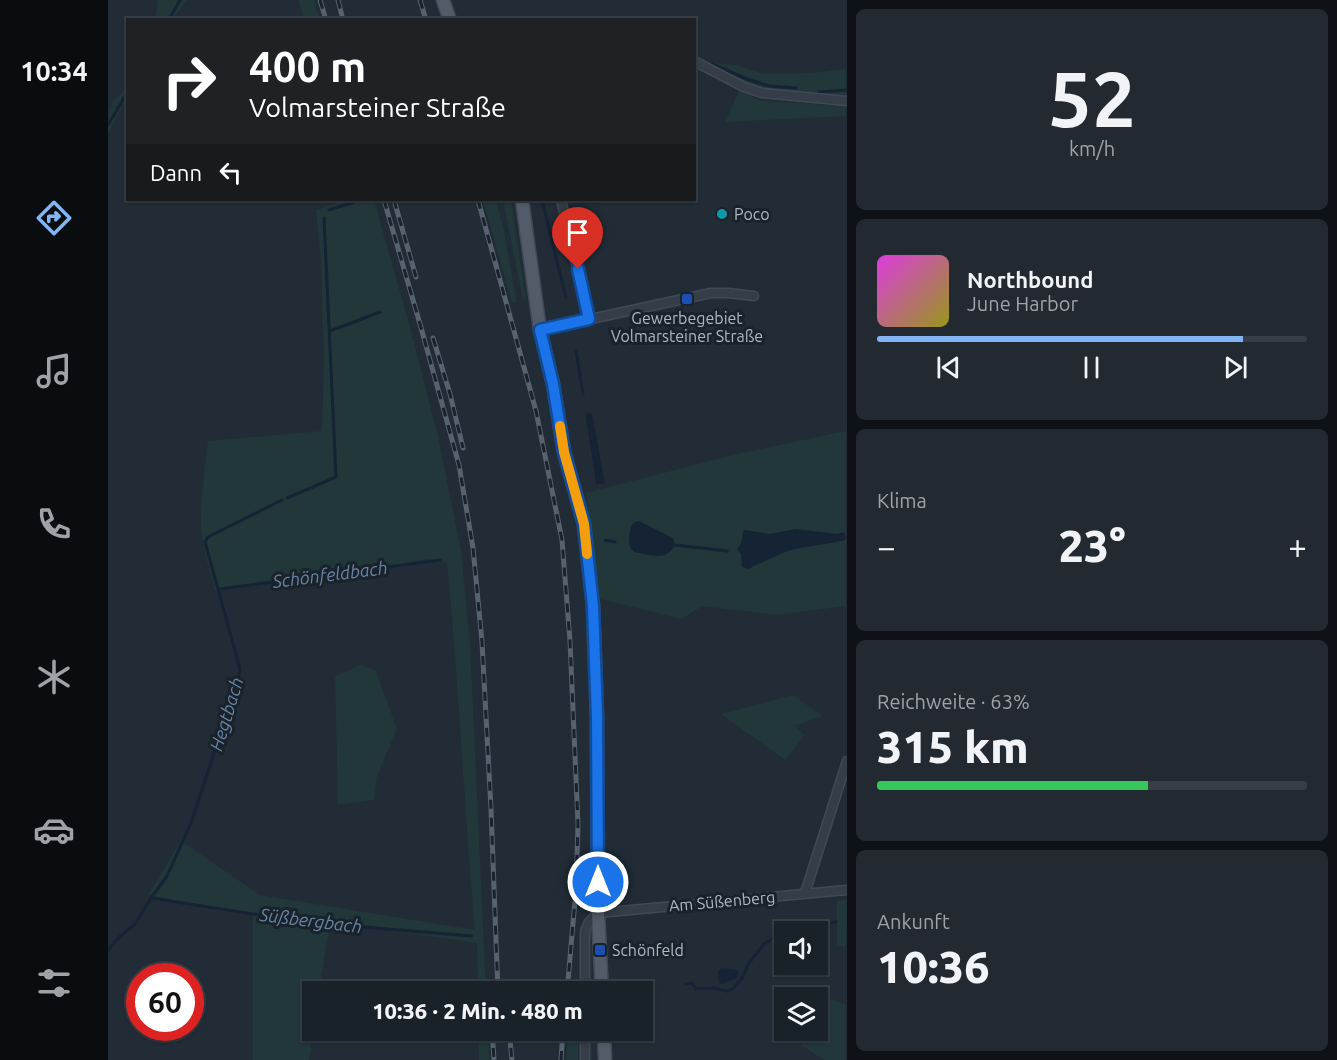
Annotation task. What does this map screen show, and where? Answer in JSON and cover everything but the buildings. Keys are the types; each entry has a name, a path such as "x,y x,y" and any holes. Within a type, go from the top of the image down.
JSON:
{"main road":[{"path":"443,0 449,18"},
{"path":"522,201 540,330 553,384 564,452 584,524 593,606 597,717 598,913 601,981"},
{"path":"604,1041 605,1060"}],"street":[{"path":"696,62 744,87 762,93 846,101"},
{"path":"561,201 589,319"},
{"path":"540,330 711,293 754,296"},
{"path":"805,893 846,761"},
{"name":"Am Süßenberg","path":"598,913 846,890"},
{"path":"585,981 585,931 588,922 598,913"},
{"path":"585,1041 585,1060"}],"green space":[{"path":"158,0 187,0 173,18 155,18"},
{"path":"298,0 314,0 320,18 304,18"},
{"path":"713,63 736,65 763,74 812,73 846,69 846,96 759,89 713,66"},
{"path":"126,87 126,98 108,134 111,105"},
{"path":"739,91 761,101 846,106 846,116 725,122"},
{"path":"343,201 374,201 438,436 461,551 470,643 486,981 478,981 477,943 330,922 321,981 302,981 302,1041 312,1041 309,1060 253,1060 253,915 148,895 181,841 260,895 475,930 447,563 428,559 360,571 215,590 206,558 201,526 201,505 208,441 322,431 324,357 321,260 316,210"},
{"path":"483,201 496,201 517,302 512,303"},
{"path":"503,201 511,201 526,300 523,300"},
{"path":"846,431 846,606 777,615 702,606 682,619 600,599 586,493 733,455"},
{"path":"361,665 376,671 397,729 377,776 374,800 338,805 335,676"},
{"path":"793,695 823,716 794,726 805,735 785,760 721,714"},
{"path":"847,899 846,947 837,945 837,901"},
{"path":"830,999 846,1005 846,1060 824,1060 801,1045 804,1041 828,1041 828,1002"},
{"path":"478,1041 488,1041 489,1060 479,1060"},
{"path":"568,1041 578,1041 578,1060 566,1060"}],"water":[{"path":"587,413 592,414 605,484 596,484"},
{"path":"639,521 673,538 675,545 661,556 634,552 629,543 629,536 631,526"},
{"path":"796,529 838,534 844,532 846,537 845,540 838,542 788,551 748,569 742,567 741,554 737,549 741,544 743,531 769,534"},
{"path":"721,968 737,970 739,973 737,978 719,983 718,971"}],"waterway":[{"path":"170,18 180,0"},
{"name":"Hegtbach","path":"712,64 769,86 796,88"},
{"name":"Hegtbach","path":"819,92 847,90"},
{"path":"108,125 126,94"},
{"path":"542,201 566,298"},
{"name":"Hegtbach","path":"329,210 354,202"},
{"name":"Hegtbach","path":"287,498 336,477 324,218"},
{"path":"330,331 380,312"},
{"path":"576,351 583,394"},
{"name":"Hegtbach","path":"108,951 116,940 135,924 167,876 191,823 238,681 240,669 205,542 208,537 282,500"},
{"name":"Schönfeldbach","path":"605,540 615,542"},
{"name":"Schönfeldbach","path":"675,545 727,551"},
{"name":"Schönfeldbach","path":"220,589 441,560"},
{"name":"Süßbergbach","path":"151,898 327,924 472,936"},
{"path":"828,923 836,922"},
{"name":"Süßbergbach","path":"685,984 692,983 696,989 714,988 727,991 733,989 765,943 774,938"}],"railway":[{"path":"320,0 325,18"},
{"path":"338,0 342,18"},
{"path":"420,0 425,18"},
{"path":"384,201 459,465 473,548 482,642 498,981"},
{"path":"394,201 416,277"},
{"path":"478,201 536,411 562,540 570,641 578,824 576,889 568,981"},
{"path":"433,338 463,448"},
{"path":"493,1041 494,1060"},
{"path":"510,1041 512,1060"},
{"path":"561,1060 562,1041"}],"slow traffic":[{"path":"560,426 564,452 584,524 587,554"}],"place":[{"name":"Poco","path":"722,214"},
{"name":"Gewerbegebiet Volmarsteiner Straße","path":"687,299"},
{"name":"Schönfeld","path":"600,950"}],"route":[{"path":"578,269 589,319 540,330 553,384 564,452 584,524 593,606 597,717 598,882"}]}
